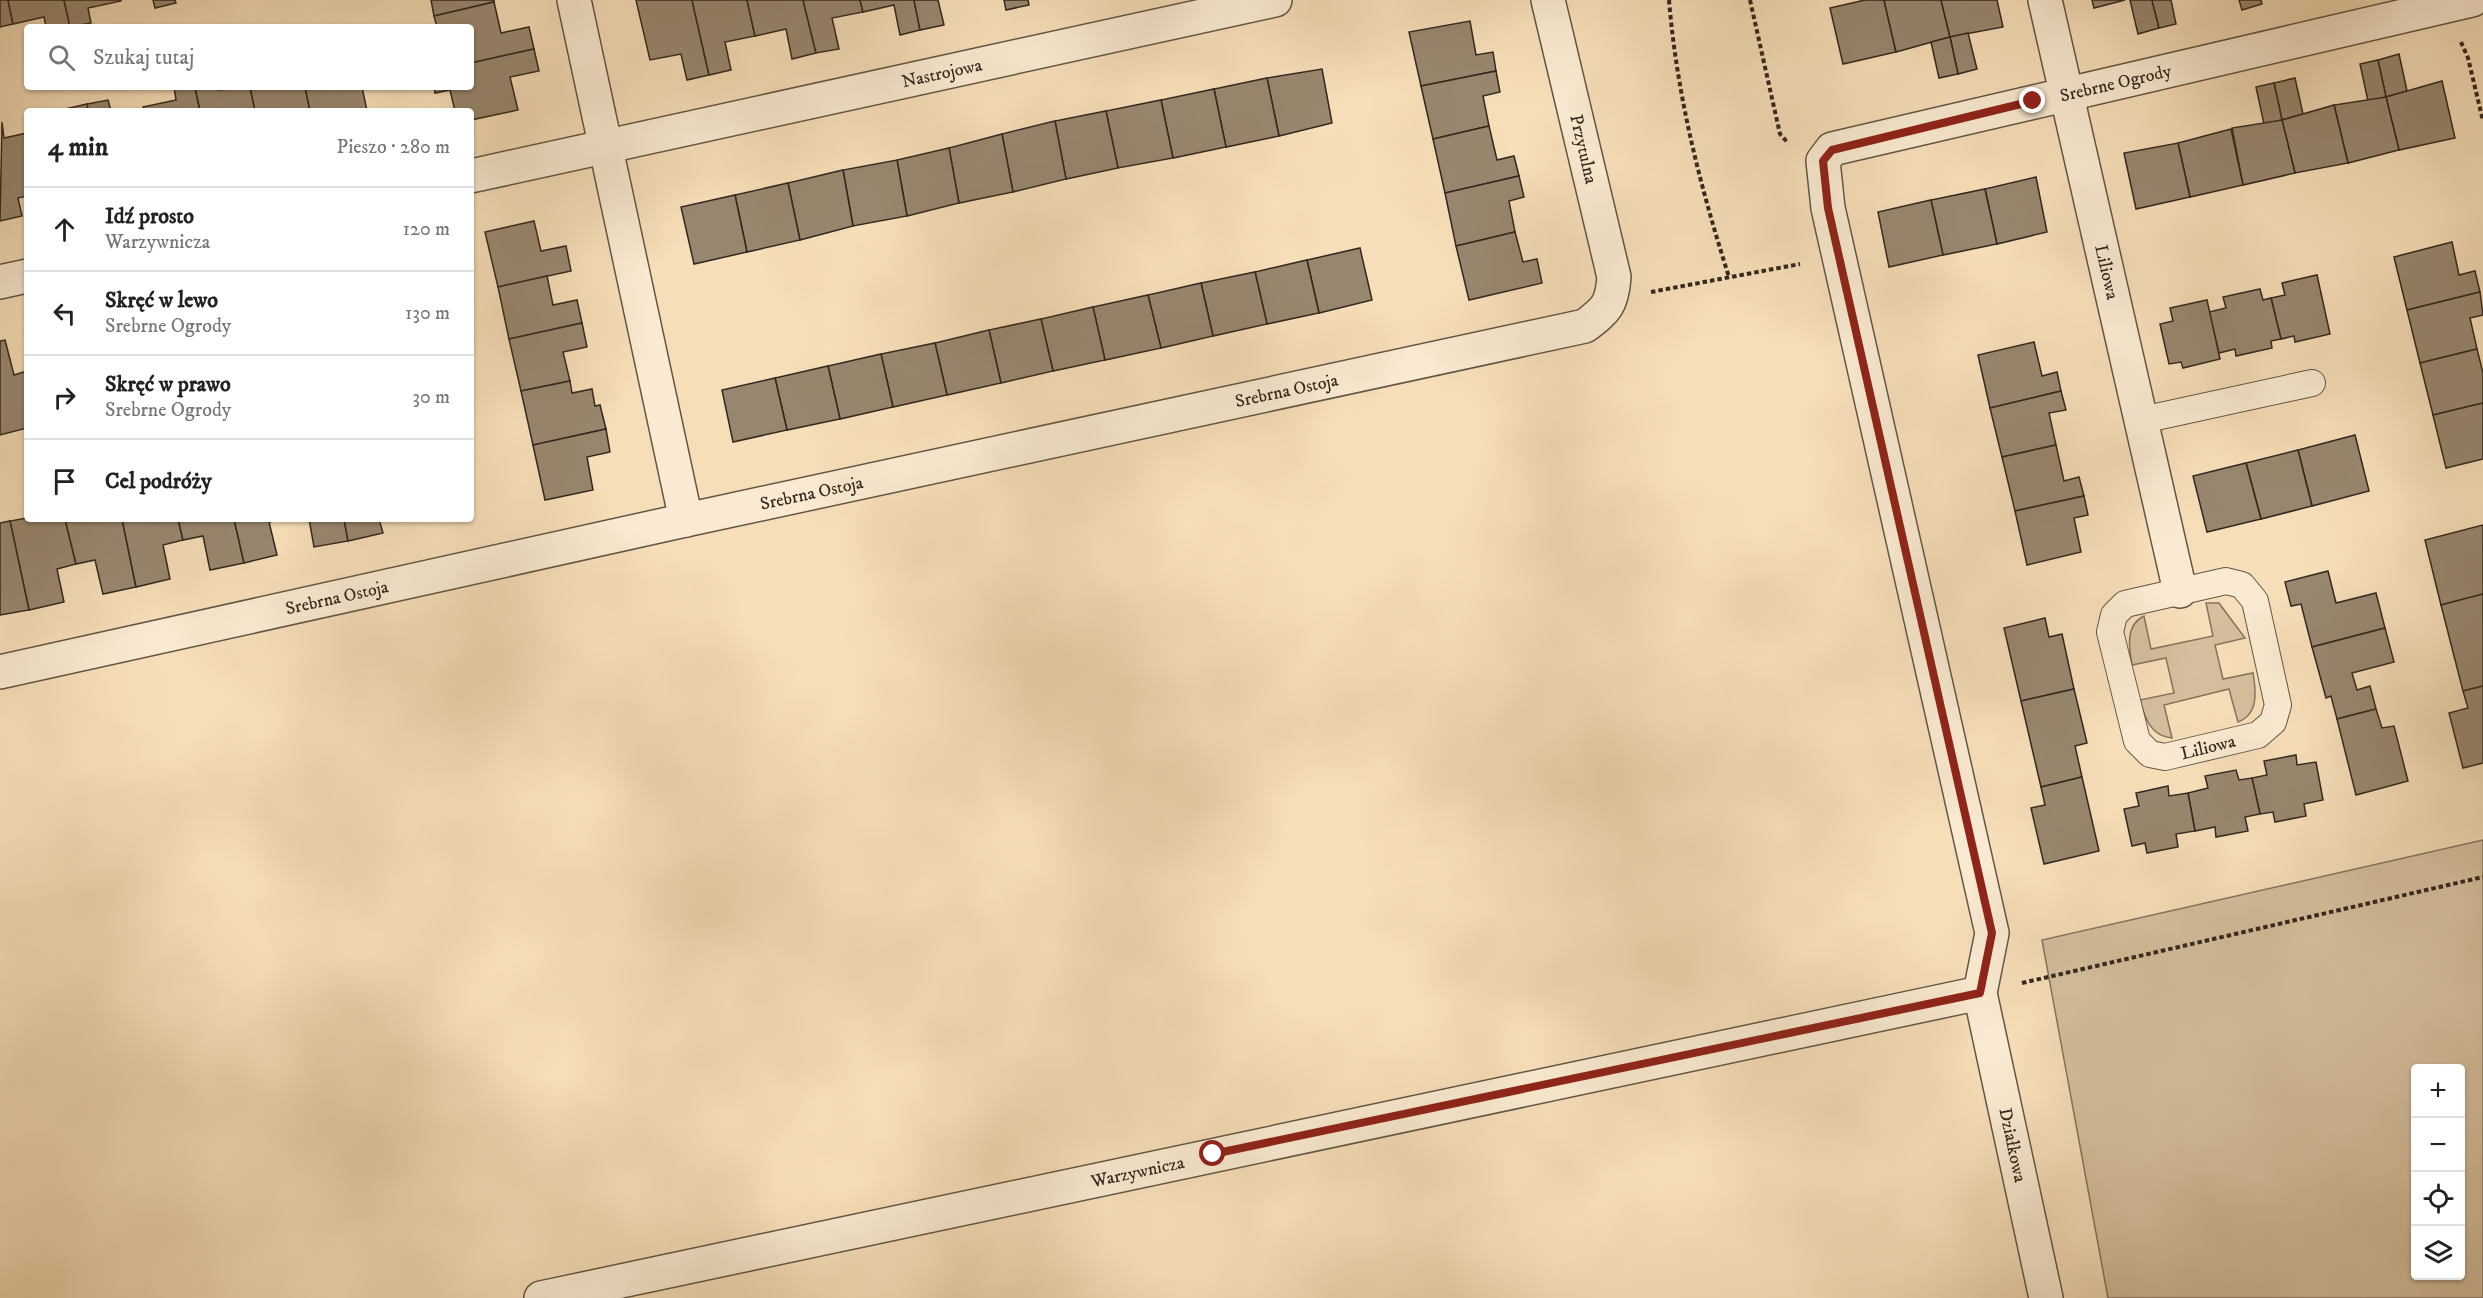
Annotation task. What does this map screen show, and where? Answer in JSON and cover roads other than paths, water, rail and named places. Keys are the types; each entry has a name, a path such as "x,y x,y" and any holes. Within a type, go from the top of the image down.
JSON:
{"street":[{"path":"574,0 686,520"},
{"name":"Nastrojowa","path":"474,175 1275,0"},
{"name":"Przytulna","path":"1548,0 1614,278 1612,299"},
{"name":"Liliowa","path":"2045,0 2180,591"},
{"name":"Srebrne Ogrody","path":"1980,993 1992,933 1828,208 1823,161 1832,150 2067,93 2472,0"},
{"path":"2479,0 2483,16"},
{"path":"0,282 24,277"},
{"name":"Srebrna Ostoja","path":"0,672 686,520 1585,326 1602,313 1612,299"},
{"name":"Warzywnicza","path":"542,1298 1980,993"},
{"name":"Działkowa","path":"1980,993 2046,1298"}],"lane":[{"path":"2142,420 2312,382"},
{"name":"Liliowa","path":"2226,581 2242,585 2255,601 2278,705 2273,722 2258,735 2165,757 2150,754 2137,741 2110,632 2114,615 2125,604 2180,591 2226,581"}]}
